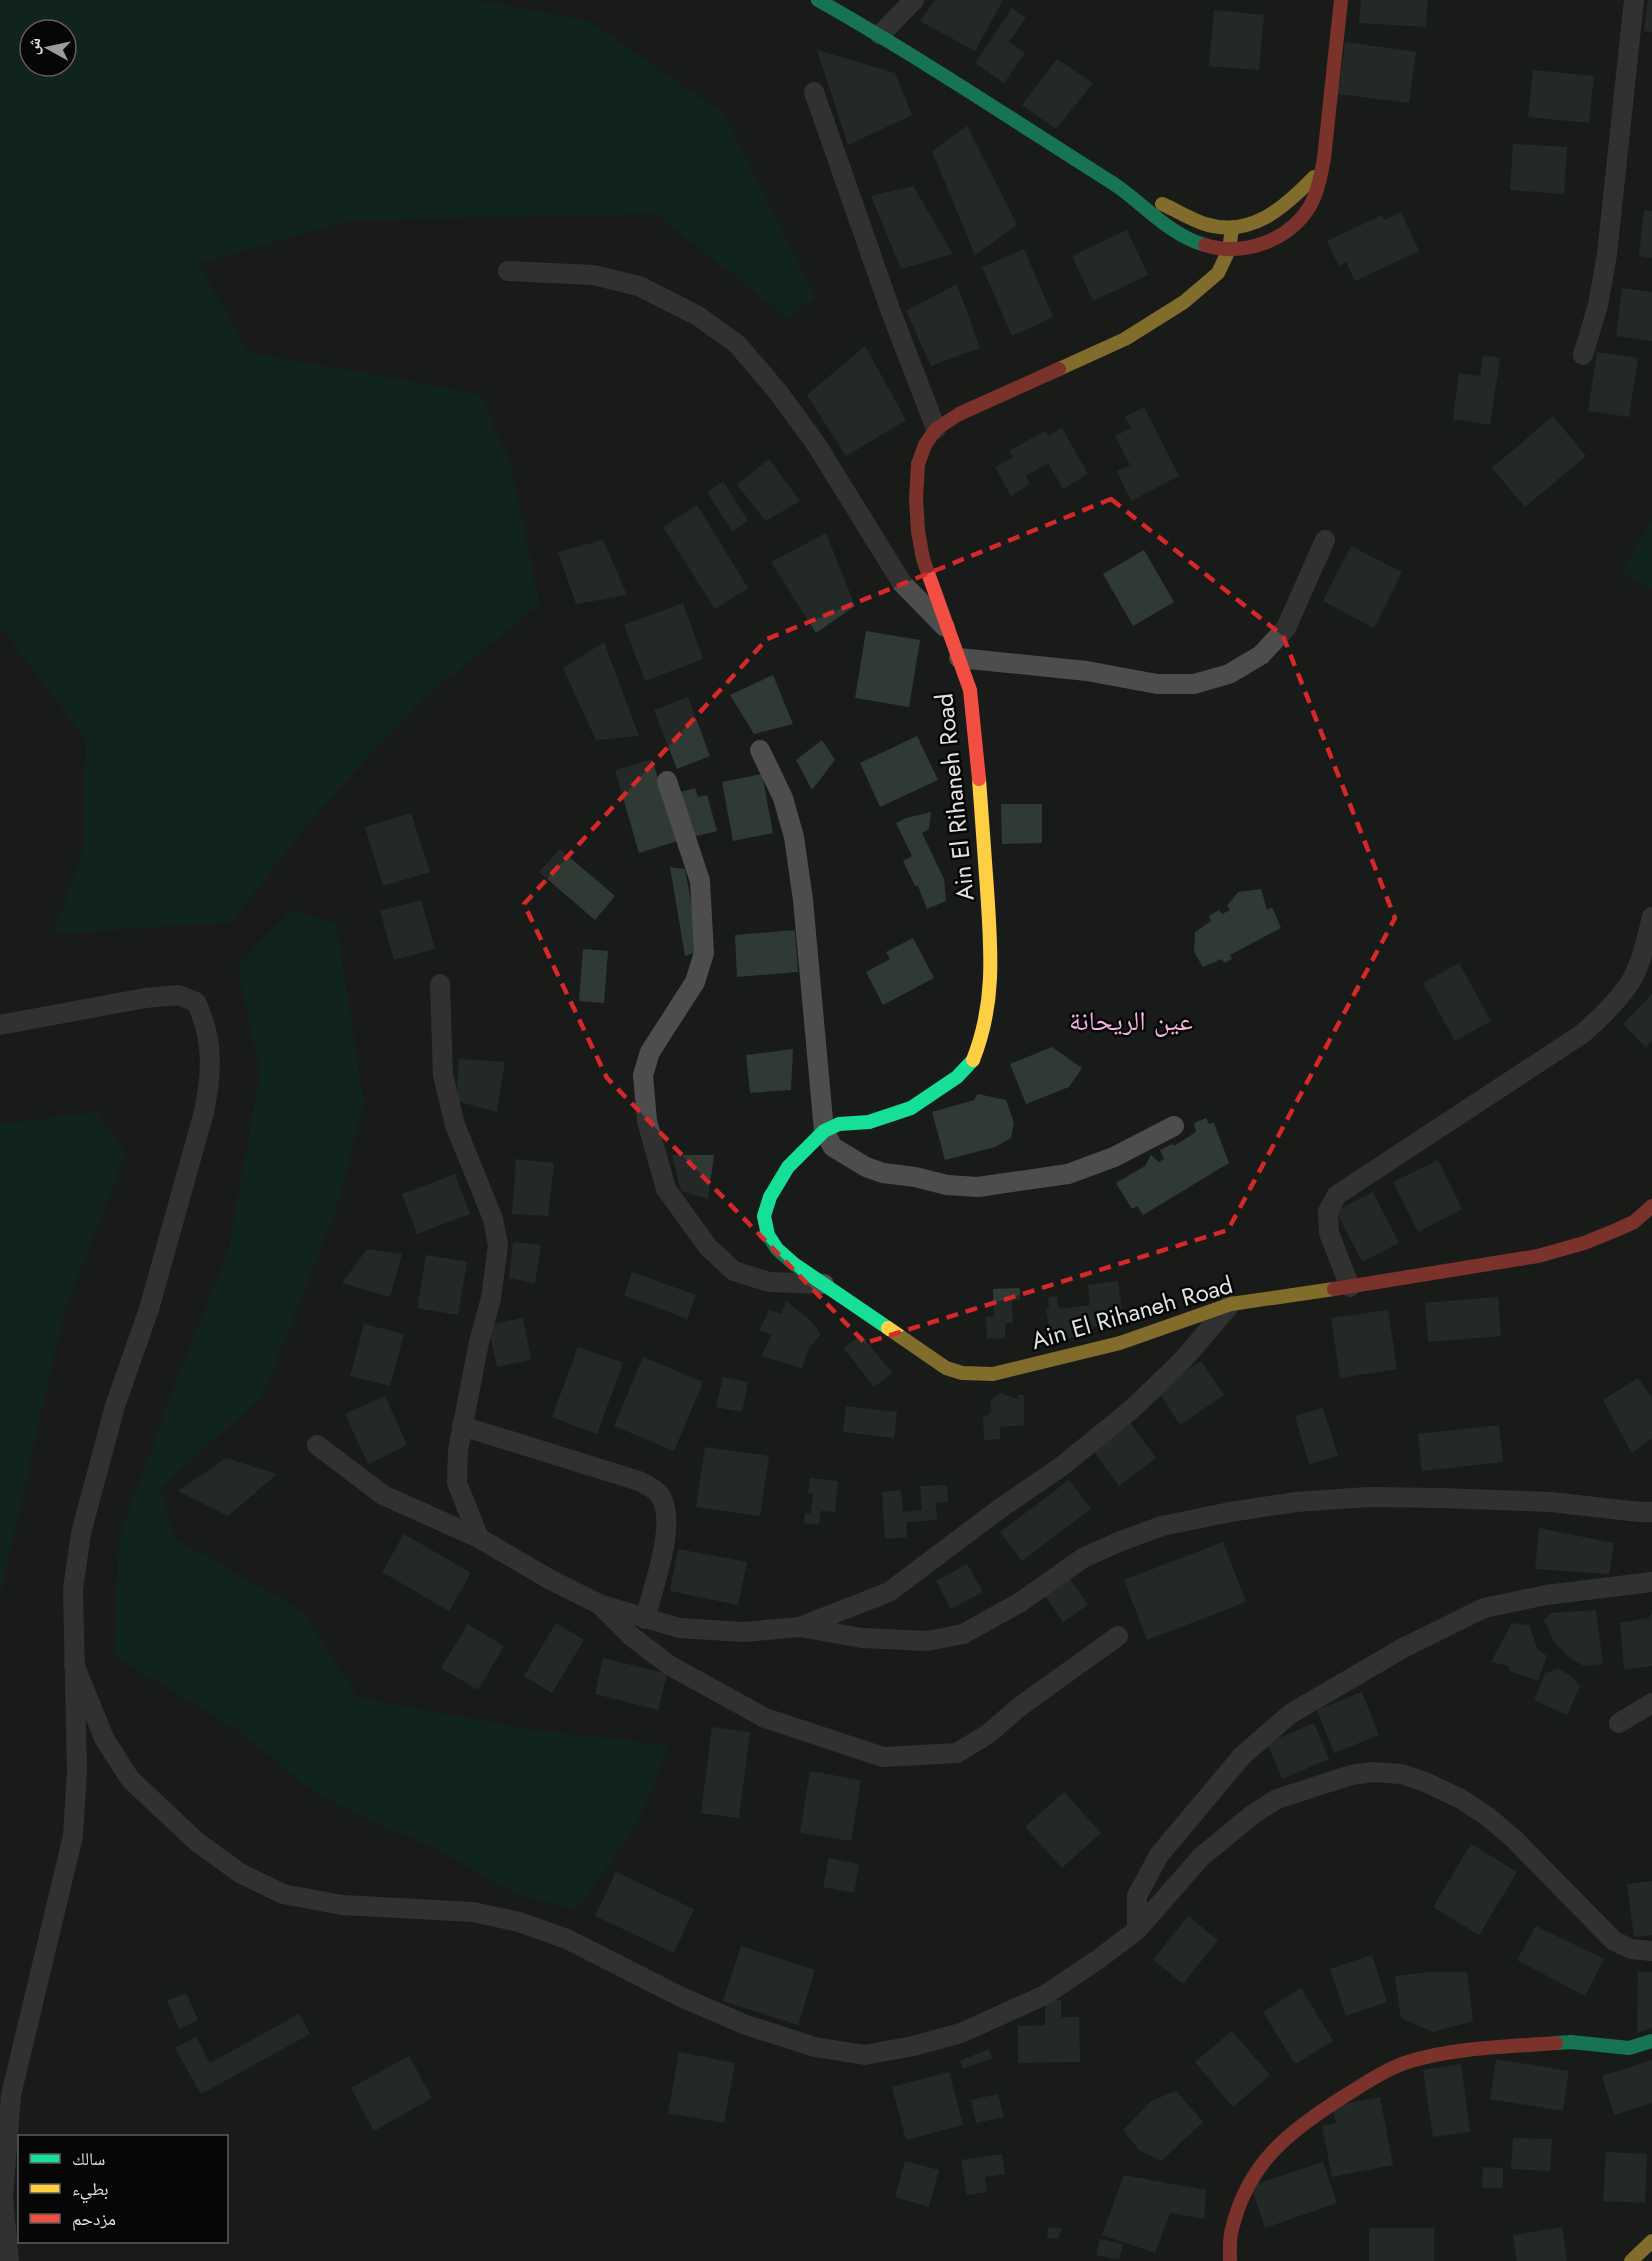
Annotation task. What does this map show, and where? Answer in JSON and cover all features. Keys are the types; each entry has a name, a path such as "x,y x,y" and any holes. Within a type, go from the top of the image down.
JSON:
{"street":[{"path":"818,0 834,6 1126,192 1200,256"},
{"path":"880,35 914,0"},
{"path":"1200,256 1267,244 1291,229 1311,204 1321,170 1341,0"},
{"path":"1583,355 1598,305 1607,254 1634,0"},
{"path":"814,92 891,312 936,429"},
{"path":"1126,192 1160,203 1206,224 1232,228 1258,224 1280,209 1321,170"},
{"path":"1200,290 1200,256 1206,224"},
{"name":"Ain El Rihaneh Road","path":"1232,228 1229,250 1218,273 1200,290 1125,339 958,414 936,429 924,445 918,464 916,498 923,559 970,690 986,862 990,938 990,994 983,1034 972,1062 957,1077 911,1108 836,1136 788,1167 770,1197 764,1216 768,1235 777,1249 794,1264 946,1368 962,1373 993,1374 1120,1343 1231,1304 1538,1256 1584,1243 1614,1231 1634,1222 1652,1206"},
{"path":"508,271 593,275 639,286 698,316 737,344 778,392 816,444 902,582 951,633"},
{"path":"959,658 1075,670 1157,684 1194,684 1229,674 1261,655 1286,628 1325,540"},
{"path":"760,750 783,798 794,837 803,900 822,1103 836,1136 866,1167 883,1173 915,1177 947,1185 978,1187 1068,1174 1113,1157 1174,1126"},
{"path":"666,781 700,881 704,953 695,982 650,1052 643,1075 647,1121 666,1189 708,1247 734,1271 769,1282 824,1284"},
{"path":"1350,1287 1329,1233 1328,1211 1337,1195 1582,1034 1629,986 1642,956 1652,917"},
{"path":"440,984 442,1075 455,1125 489,1209 498,1245 491,1298 479,1342 458,1450 457,1483 479,1538"},
{"path":"0,1025 145,998 178,995 196,1002 204,1020 209,1037 211,1079 204,1112 148,1309 115,1406 81,1533 73,1588 77,1771 73,1836 11,2095 3,2198 9,2261"},
{"path":"800,1627 890,1592 998,1510 1062,1466 1132,1409 1182,1361 1231,1304"},
{"path":"462,1426 639,1480 661,1494 668,1516 666,1536 645,1618"},
{"path":"317,1445 383,1495 479,1538 549,1579 599,1604 678,1628 744,1632 800,1627 886,1640 928,1641 963,1634 1019,1603 1083,1558 1162,1526 1230,1512 1296,1502 1368,1497 1551,1502 1652,1512"},
{"path":"1137,1930 1137,1896 1159,1855 1242,1756 1290,1714 1403,1648 1484,1608 1546,1595 1652,1582"},
{"path":"599,1604 631,1636 669,1665 765,1718 883,1757 957,1753 988,1734 1018,1708 1118,1636"},
{"path":"74,1664 104,1738 130,1779 197,1842 240,1873 283,1894 342,1905 473,1912 519,1922 567,1939 681,1997 746,2025 815,2047 865,2055 913,2046 961,2033 1045,1995 1137,1930 1201,1857 1252,1815 1277,1799 1351,1775 1373,1772 1401,1774 1461,1799 1487,1816 1514,1839 1614,1941 1631,1949 1652,1951"},
{"path":"1619,1723 1652,1703"},
{"path":"1230,2261 1231,2231 1243,2196 1266,2159 1278,2144 1312,2117 1372,2079 1411,2061 1474,2049 1571,2042 1629,2048 1652,2041"},
{"path":"1631,2261 1652,2241"}],"highlighted area":[{"path":"1111,499 1283,636 1395,918 1228,1230 865,1343 607,1078 524,904 767,639"}],"green space":[{"path":"0,0 474,0 589,21 722,113 815,297 788,318 656,214 351,220 199,263 247,352 479,394 509,459 540,604 424,698 320,809 231,922 53,934 83,852 86,739 0,627"},
{"path":"1652,520 1652,588 1623,573"},
{"path":"291,910 336,923 364,1104 335,1213 262,1397 160,1488 174,1538 302,1611 358,1698 539,1731 668,1745 643,1812 576,1910 518,1894 441,1852 318,1795 235,1728 114,1656 119,1539 171,1395 229,1249 260,1073 237,965"},
{"path":"96,1112 126,1153 65,1308 0,1595 0,1124"}],"building":[{"path":"935,0 1003,0 975,51 920,21"},
{"path":"1361,0 1428,0 1426,27 1359,23"},
{"path":"1648,0 1652,0 1652,32 1644,31"},
{"path":"1012,8 1026,18 1009,42 1025,53 1004,83 975,63"},
{"path":"1214,10 1264,15 1259,70 1209,66"},
{"path":"1345,42 1416,52 1409,103 1338,94"},
{"path":"817,50 895,73 912,115 848,145"},
{"path":"1057,59 1093,83 1056,129 1022,105"},
{"path":"1533,70 1594,76 1589,123 1528,117"},
{"path":"967,126 1017,225 975,255 932,151"},
{"path":"1513,144 1567,147 1564,194 1510,190"},
{"path":"913,186 953,254 901,269 871,196"},
{"path":"1644,210 1652,211 1652,258 1639,256"},
{"path":"1401,212 1419,251 1355,281 1346,262 1339,266 1327,241 1382,215 1384,220"},
{"path":"1127,230 1148,275 1093,301 1072,256"},
{"path":"1024,249 1053,317 1012,336 982,267"},
{"path":"957,284 980,348 931,366 906,311"},
{"path":"1622,288 1652,292 1652,341 1616,336"},
{"path":"865,346 906,420 846,456 807,395"},
{"path":"1597,352 1638,358 1629,417 1588,411"},
{"path":"1483,355 1500,358 1490,425 1453,419 1459,373 1480,376"},
{"path":"1144,407 1179,476 1131,501 1117,471 1130,465 1115,436 1131,428 1125,417"},
{"path":"1553,416 1586,456 1525,507 1492,468"},
{"path":"1062,428 1088,474 1063,489 1048,463 1026,476 1030,484 1011,496 995,467 1013,457 1009,451 1045,431 1048,436"},
{"path":"769,459 800,501 766,521 737,485"},
{"path":"723,481 748,521 732,531 707,492"},
{"path":"697,505 748,588 715,609 663,527"},
{"path":"826,533 855,606 816,633 771,562"},
{"path":"603,540 627,595 576,604 558,552"},
{"path":"1351,546 1402,572 1374,628 1323,601"},
{"path":"1144,550 1174,602 1133,626 1103,574"},
{"path":"683,603 703,659 645,681 624,625"},
{"path":"866,631 920,640 909,707 855,698"},
{"path":"604,642 639,736 596,740 563,668"},
{"path":"773,675 793,724 754,734 730,695"},
{"path":"688,697 710,756 677,769 654,710"},
{"path":"917,736 938,780 880,807 860,763"},
{"path":"822,740 835,760 812,790 796,760"},
{"path":"652,759 677,841 639,853 615,770"},
{"path":"762,774 773,833 733,841 722,782"},
{"path":"695,788 698,797 707,795 717,831 693,837 681,792"},
{"path":"1001,804 1042,804 1042,843 1002,844"},
{"path":"931,812 929,829 922,833 944,879 946,901 927,909 918,886 915,886 903,861 912,856 896,823"},
{"path":"411,813 430,872 383,886 365,827"},
{"path":"560,849 615,896 595,920 539,872"},
{"path":"670,867 685,869 700,951 685,956"},
{"path":"1261,889 1267,910 1272,907 1281,928 1230,955 1232,959 1224,963 1222,959 1203,967 1194,952 1195,932 1211,921 1209,916 1219,910 1222,914 1230,910 1227,906 1238,892"},
{"path":"421,900 435,949 394,960 380,911"},
{"path":"795,930 798,972 737,977 735,935"},
{"path":"913,938 934,978 883,1005 866,972 890,959 886,952"},
{"path":"583,949 608,951 604,1003 579,1001"},
{"path":"1459,963 1491,1021 1455,1041 1423,983"},
{"path":"1652,994 1652,1040 1646,1048 1623,1024"},
{"path":"1052,1047 1082,1068 1069,1087 1026,1104 1010,1064"},
{"path":"793,1049 791,1090 750,1093 746,1055"},
{"path":"459,1059 505,1062 497,1112 456,1101"},
{"path":"978,1094 1006,1100 1014,1123 1011,1138 995,1147 945,1160 932,1112 974,1100"},
{"path":"1206,1118 1209,1124 1214,1123 1229,1163 1143,1215 1137,1206 1132,1209 1116,1183 1145,1166 1151,1155 1159,1162 1164,1159 1160,1150 1172,1144 1174,1146 1196,1132 1194,1123"},
{"path":"672,1155 714,1155 708,1199 681,1191"},
{"path":"516,1159 554,1163 548,1216 512,1214"},
{"path":"1438,1160 1462,1209 1418,1232 1393,1182"},
{"path":"455,1174 470,1214 417,1234 402,1194"},
{"path":"1373,1192 1399,1243 1362,1262 1336,1211"},
{"path":"513,1242 541,1245 535,1283 509,1278"},
{"path":"367,1249 402,1254 390,1297 342,1283"},
{"path":"426,1255 467,1262 458,1315 417,1308"},
{"path":"632,1272 696,1295 687,1319 624,1295"},
{"path":"1118,1281 1122,1310 1116,1311 1118,1318 1110,1319 1110,1324 1090,1328 1092,1335 1063,1339 1062,1333 1050,1335 1046,1308 1049,1308 1048,1297 1057,1296 1059,1309 1090,1305 1088,1285"},
{"path":"1020,1288 1020,1300 1012,1301 1013,1323 1005,1323 1005,1338 987,1339 986,1317 994,1316 993,1289"},
{"path":"1498,1297 1501,1336 1428,1342 1425,1303"},
{"path":"786,1301 810,1320 821,1334 809,1348 802,1368 761,1356 772,1334 759,1331 769,1310 781,1314"},
{"path":"1388,1310 1397,1369 1340,1378 1331,1318"},
{"path":"523,1318 531,1360 497,1367 488,1325"},
{"path":"364,1324 404,1334 390,1386 350,1376"},
{"path":"861,1335 892,1373 874,1387 844,1348"},
{"path":"578,1347 623,1363 597,1434 552,1417"},
{"path":"643,1357 703,1382 674,1451 614,1426"},
{"path":"1201,1361 1224,1395 1180,1425 1158,1391"},
{"path":"723,1377 748,1382 742,1412 716,1407"},
{"path":"1638,1378 1652,1398 1652,1438 1632,1453 1603,1400"},
{"path":"1000,1393 1018,1399 1018,1395 1024,1395 1024,1425 1000,1427 1000,1439 984,1440 983,1416 991,1413 990,1401"},
{"path":"385,1396 407,1445 368,1464 345,1414"},
{"path":"846,1406 897,1412 894,1438 843,1432"},
{"path":"1323,1408 1338,1456 1309,1464 1295,1416"},
{"path":"1128,1420 1156,1458 1119,1486 1091,1448"},
{"path":"1499,1425 1503,1462 1422,1471 1418,1434"},
{"path":"705,1447 769,1456 760,1516 696,1507"},
{"path":"226,1458 277,1474 228,1516 178,1491"},
{"path":"810,1478 838,1481 835,1512 821,1511 819,1525 804,1523 805,1513 811,1513 813,1493 808,1493"},
{"path":"1069,1480 1091,1509 1022,1561 1000,1532"},
{"path":"947,1485 948,1502 936,1503 937,1520 906,1522 907,1537 885,1539 882,1492 901,1490 903,1512 922,1510 920,1486"},
{"path":"1539,1528 1614,1543 1609,1574 1535,1569"},
{"path":"404,1534 471,1573 449,1611 382,1572"},
{"path":"1223,1542 1246,1602 1147,1640 1124,1580"},
{"path":"678,1549 747,1562 738,1605 670,1591"},
{"path":"967,1564 983,1592 951,1609 936,1581"},
{"path":"1069,1577 1088,1605 1063,1622 1044,1594"},
{"path":"1596,1610 1603,1664 1584,1666 1570,1658 1554,1642 1544,1620 1551,1613"},
{"path":"1652,1614 1652,1666 1624,1670 1620,1623 1649,1618"},
{"path":"556,1623 584,1640 552,1693 524,1676"},
{"path":"1512,1623 1529,1625 1538,1650 1547,1656 1538,1681 1510,1671 1509,1666 1491,1662"},
{"path":"468,1624 504,1646 478,1690 441,1668"},
{"path":"603,1658 667,1674 658,1710 595,1694"},
{"path":"1558,1669 1570,1675 1580,1686 1567,1715 1534,1700 1545,1673"},
{"path":"1362,1692 1379,1735 1334,1753 1317,1710"},
{"path":"1314,1723 1329,1759 1282,1779 1267,1743"},
{"path":"712,1727 750,1732 739,1818 701,1813"},
{"path":"810,1771 861,1780 851,1841 800,1833"},
{"path":"1064,1792 1101,1833 1062,1868 1025,1827"},
{"path":"1471,1844 1517,1872 1479,1935 1433,1907"},
{"path":"829,1858 859,1864 854,1893 823,1887"},
{"path":"616,1872 694,1909 674,1953 595,1916"},
{"path":"1652,1881 1652,1935 1634,1937 1627,1884"},
{"path":"1188,1916 1218,1940 1183,1984 1153,1960"},
{"path":"1536,1926 1604,1959 1585,1996 1517,1960"},
{"path":"741,1946 815,1970 798,2025 723,2001"},
{"path":"1372,1955 1387,2002 1346,2016 1330,1969"},
{"path":"1430,1972 1467,1972 1473,2021 1433,2032 1401,2018 1395,1976"},
{"path":"1638,1972 1652,1972 1652,2028 1637,2033"},
{"path":"1301,1988 1333,2041 1295,2064 1263,2012"},
{"path":"186,1993 198,2020 179,2029 167,2001"},
{"path":"1061,2000 1061,2017 1079,2017 1080,2062 1018,2063 1018,2026 1045,2025 1045,2001"},
{"path":"299,2014 310,2034 201,2094 175,2048 196,2037 210,2063"},
{"path":"1232,2031 1270,2075 1233,2107 1195,2062"},
{"path":"989,2049 992,2058 963,2069 960,2061"},
{"path":"679,2052 735,2063 724,2123 668,2113"},
{"path":"409,2056 432,2098 374,2131 351,2088"},
{"path":"1496,2059 1569,2071 1563,2111 1490,2099"},
{"path":"1652,2060 1652,2103 1614,2115 1602,2076"},
{"path":"1461,2064 1470,2132 1433,2137 1423,2070"},
{"path":"949,2072 963,2125 906,2140 892,2087"},
{"path":"1176,2091 1203,2122 1161,2161 1139,2150 1123,2130 1151,2101"},
{"path":"998,2094 1004,2117 976,2123 971,2100"},
{"path":"1380,2097 1393,2165 1332,2177 1322,2126 1336,2123 1333,2106"},
{"path":"1513,2138 1552,2139 1550,2171 1511,2169"},
{"path":"1606,2152 1647,2154 1645,2203 1603,2201"},
{"path":"1002,2154 1005,2174 985,2177 987,2192 967,2195 961,2160"},
{"path":"905,2161 939,2170 929,2207 895,2197"},
{"path":"1323,2162 1337,2203 1265,2228 1251,2186"},
{"path":"1483,2167 1503,2168 1503,2188 1482,2188"},
{"path":"1124,2175 1206,2190 1204,2219 1170,2213 1155,2253 1102,2235"},
{"path":"1048,2227 1062,2229 1058,2239 1047,2238"},
{"path":"1562,2227 1567,2261 1517,2261 1513,2235"},
{"path":"1369,2228 1434,2228 1434,2261 1369,2261"},
{"path":"1100,2239 1123,2244 1119,2260 1096,2255"}],"traffic: fast":[{"path":"818,0 930,67 1114,184 1168,227 1205,245"},
{"path":"888,1328 794,1264 777,1249 768,1235 764,1216 770,1197 788,1167 824,1131 839,1124 869,1122 911,1108 957,1077 973,1060"},
{"path":"1556,2043 1571,2042 1629,2048 1652,2041"}],"traffic: slow":[{"path":"1162,204 1205,224 1237,227 1266,217 1291,199 1314,177"},
{"path":"1059,369 1125,339 1184,302 1218,273 1229,250 1232,228"},
{"path":"973,1060 985,1017 990,976 990,933 979,779"},
{"path":"888,1328 946,1368 962,1373 993,1374 1120,1343 1231,1304 1334,1289"},
{"path":"1631,2261 1652,2241"}],"traffic: jam":[{"path":"1205,245 1234,249 1264,243 1290,229 1313,201 1324,158 1341,0"},
{"path":"979,779 970,690 923,559 916,498 918,464 925,445 936,429 959,414 1059,369"},
{"path":"1334,1289 1538,1256 1584,1243 1614,1231 1634,1222 1652,1206"},
{"path":"1230,2261 1231,2233 1248,2185 1273,2151 1323,2110 1376,2077 1411,2061 1465,2050 1556,2043"}],"district":[{"name":"عين الريحانة","path":"1131,1021"}]}
